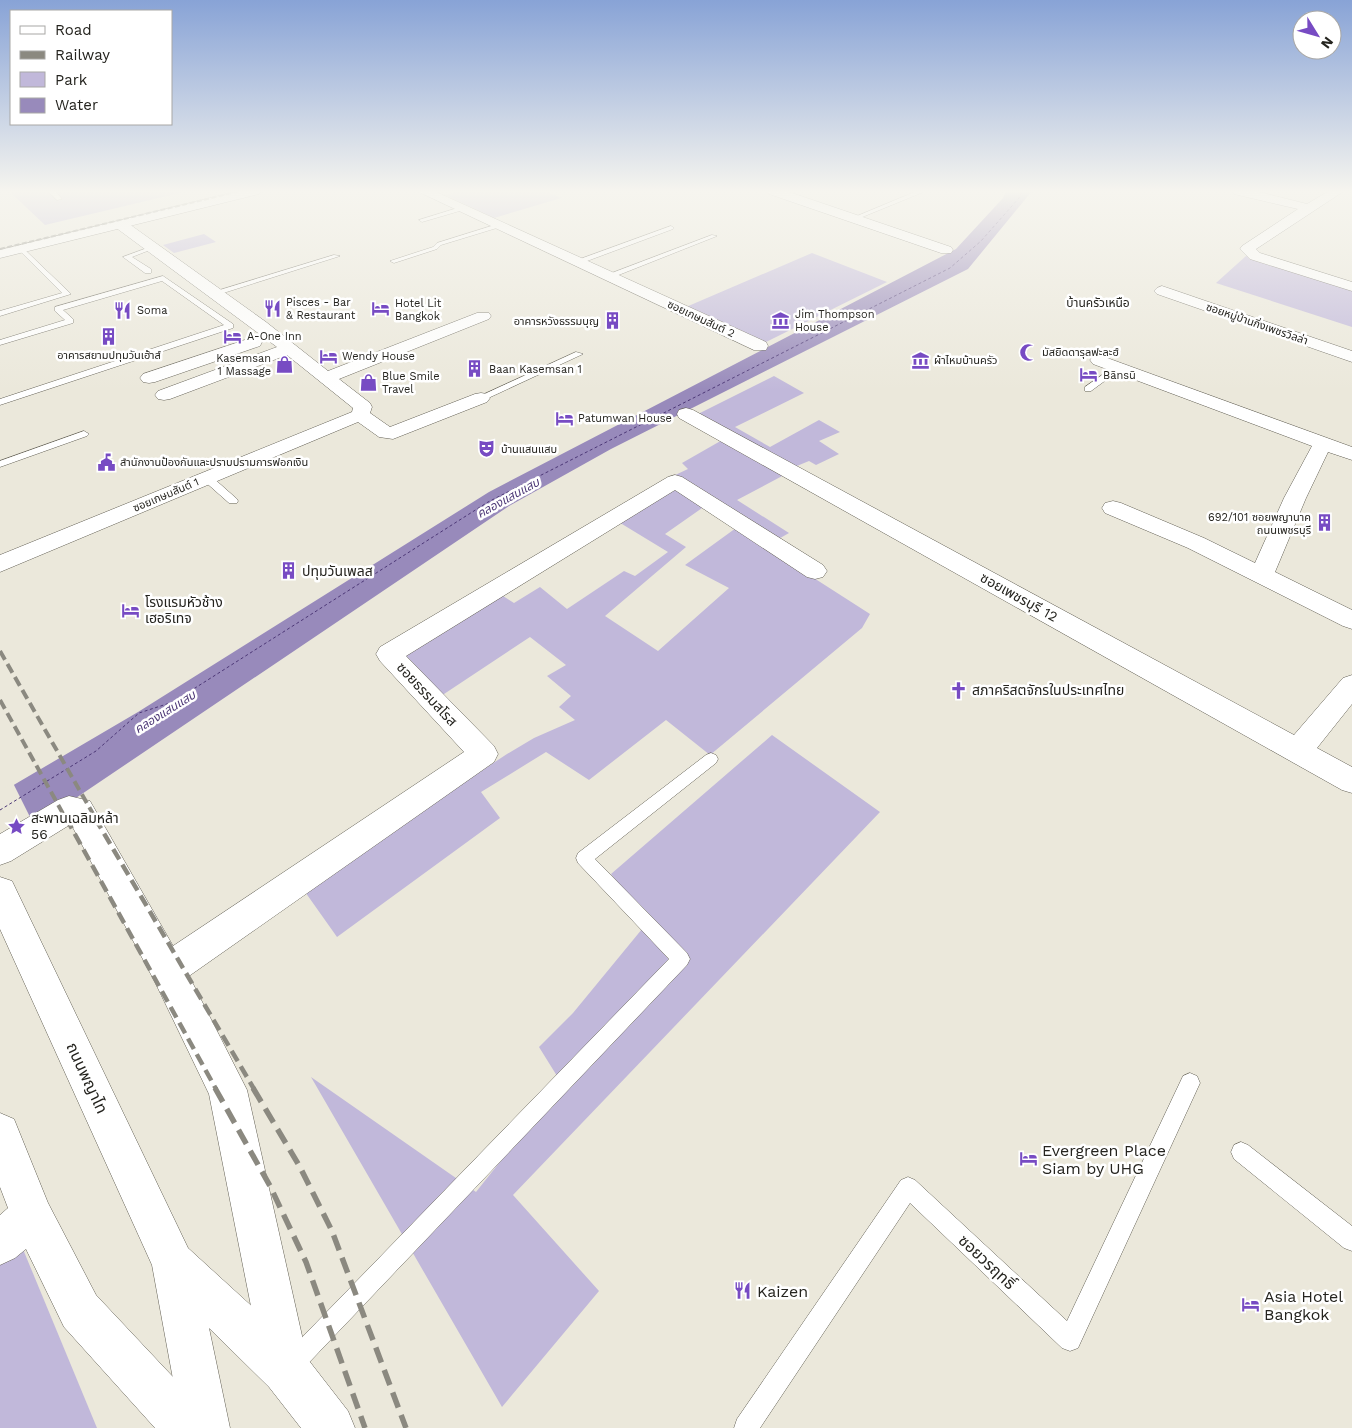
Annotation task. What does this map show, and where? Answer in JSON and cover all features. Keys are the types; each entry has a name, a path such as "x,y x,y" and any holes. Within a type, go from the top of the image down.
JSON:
{"street":[{"path":"165,258 273,335 363,407 360,415 386,433 393,433 481,398"},
{"name":"ซอยเกษมสันต์ 2","path":"567,258 760,346"},
{"path":"1260,258 1352,287"},
{"name":"ซอยหมู่บ้านกิ่งเพชรวิลล่า","path":"1162,291 1352,357"},
{"path":"326,378 483,316"},
{"path":"149,378 273,335"},
{"path":"164,395 289,348"},
{"path":"1099,360 1352,454"},
{"name":"ซอยเพชรบุรี 12","path":"686,414 1352,781"},
{"name":"ซอยเกษมสันต์ 1","path":"0,564 360,415"},
{"path":"1262,574 1295,498 1323,443"},
{"name":"ซอยธรรมสโรส","path":"167,970 484,754 389,654 674,481 815,571"},
{"path":"1113,508 1196,543 1352,620"},
{"path":"1298,750 1352,684"},
{"path":"0,851 69,809 79,810 167,970 228,1090 286,1370"},
{"name":"ถนนพญาไท","path":"0,892 173,1263 206,1428"},
{"path":"0,1132 32,1216 80,1310 188,1428"},
{"path":"0,1243 32,1216"},
{"name":"ถนนพญาไท","path":"173,1263 286,1370 332,1428"}],"lane":[{"path":"0,314 67,294 30,258"},
{"path":"129,258 148,271"},
{"path":"214,293 331,258"},
{"path":"394,261 405,258"},
{"path":"576,262 588,258"},
{"path":"608,276 655,258"},
{"path":"0,343 70,321 58,309 163,278 230,326 0,402"},
{"path":"481,398 579,354"},
{"path":"1088,389 1118,367"},
{"path":"0,464 84,434"},
{"path":"207,478 232,501"},
{"path":"286,1370 681,960 584,858 711,759"},
{"name":"ซอยวรฤทธิ์","path":"746,1428 908,1187 1070,1340 1190,1083"},
{"path":"1241,1152 1352,1240"}],"green space":[{"path":"801,258 824,258 887,282 762,344 686,307"},
{"path":"1244,258 1251,258 1352,289 1352,327 1216,283"},
{"path":"774,376 804,393 735,427 770,447 819,420 840,432 819,441 839,454 816,465 809,461 792,468 696,415"},
{"path":"724,439 786,474 737,500 789,533 775,541 673,476 688,469 682,463"},
{"path":"674,486 705,506 665,534 686,547 605,616 658,651 729,588 685,565 736,528 870,614 862,628 710,755 666,720 589,780 546,752 481,792 500,818 337,937 303,889 507,754 534,738 575,720 559,707 571,696 547,676 566,665 530,637 441,696 397,655 500,594 514,603 540,587 567,609 624,571 635,576 668,552 617,521"},
{"path":"772,735 880,812 513,1195 599,1291 502,1407 311,1077 476,1192 562,1084 539,1047 573,1013 647,923 611,874"},
{"path":"20,1242 97,1428 0,1428 0,1259"}],"water":[{"name":"คลองแสนแสบ","path":"939,258 977,258 968,269 611,449 509,506 67,804 0,845 0,793 138,712 489,492"}],"pier":[{"path":"13,783 35,827 0,848 0,790"}],"ferry route":[{"path":"0,810 96,751 139,713 173,702 488,502 950,268 962,258"}],"railway":[{"path":"0,651 96,819"},
{"path":"0,700 66,819"},
{"path":"66,818 216,1089"},
{"path":"95,818 254,1089"},
{"path":"215,1088 270,1186 306,1262 365,1428"},
{"path":"253,1088 300,1167 332,1231 406,1428"}],"place":[{"name":"Pisces - Bar & Restaurant","path":"272,308"},
{"name":"Hotel Lit Bangkok","path":"381,309"},
{"name":"Soma","path":"123,310"},
{"name":"Jim Thompson House","path":"781,320"},
{"name":"อาคารหวังธรรมบุญ","path":"613,321"},
{"name":"A-One Inn","path":"233,336"},
{"name":"อาคารสยามปทุมวันเฮ้าส์","path":"109,337"},
{"name":"มัสยิดดารุลฟะละฮ์","path":"1028,352"},
{"name":"Wendy House","path":"328,356"},
{"name":"ผ้าไหมบ้านครัว","path":"920,360"},
{"name":"Kasemsan 1 Massage","path":"285,364"},
{"name":"Baan Kasemsan 1","path":"475,369"},
{"name":"Bānsū","path":"1089,375"},
{"name":"Blue Smile Travel","path":"368,382"},
{"name":"Patumwan House","path":"564,418"},
{"name":"บ้านแสนแสบ","path":"487,449"},
{"name":"สำนักงานป้องกันและปราบปรามการฟอกเงิน","path":"106,462"},
{"name":"692/101 ซอยพญานาค ถนนเพชรบุรี","path":"1325,523"},
{"name":"ปทุมวันเพลส","path":"288,571"},
{"name":"โรงแรมหัวช้าง เฮอริเทจ","path":"131,610"},
{"name":"สภาคริสตจักรในประเทศไทย","path":"958,690"},
{"name":"สะพานเฉลิมหล้า 56","path":"17,826"},
{"name":"Evergreen Place Siam by UHG","path":"1028,1159"},
{"name":"Kaizen","path":"743,1291"},
{"name":"Asia Hotel Bangkok","path":"1250,1305"}],"district":[{"name":"บ้านครัวเหนือ","path":"1098,303"}]}
